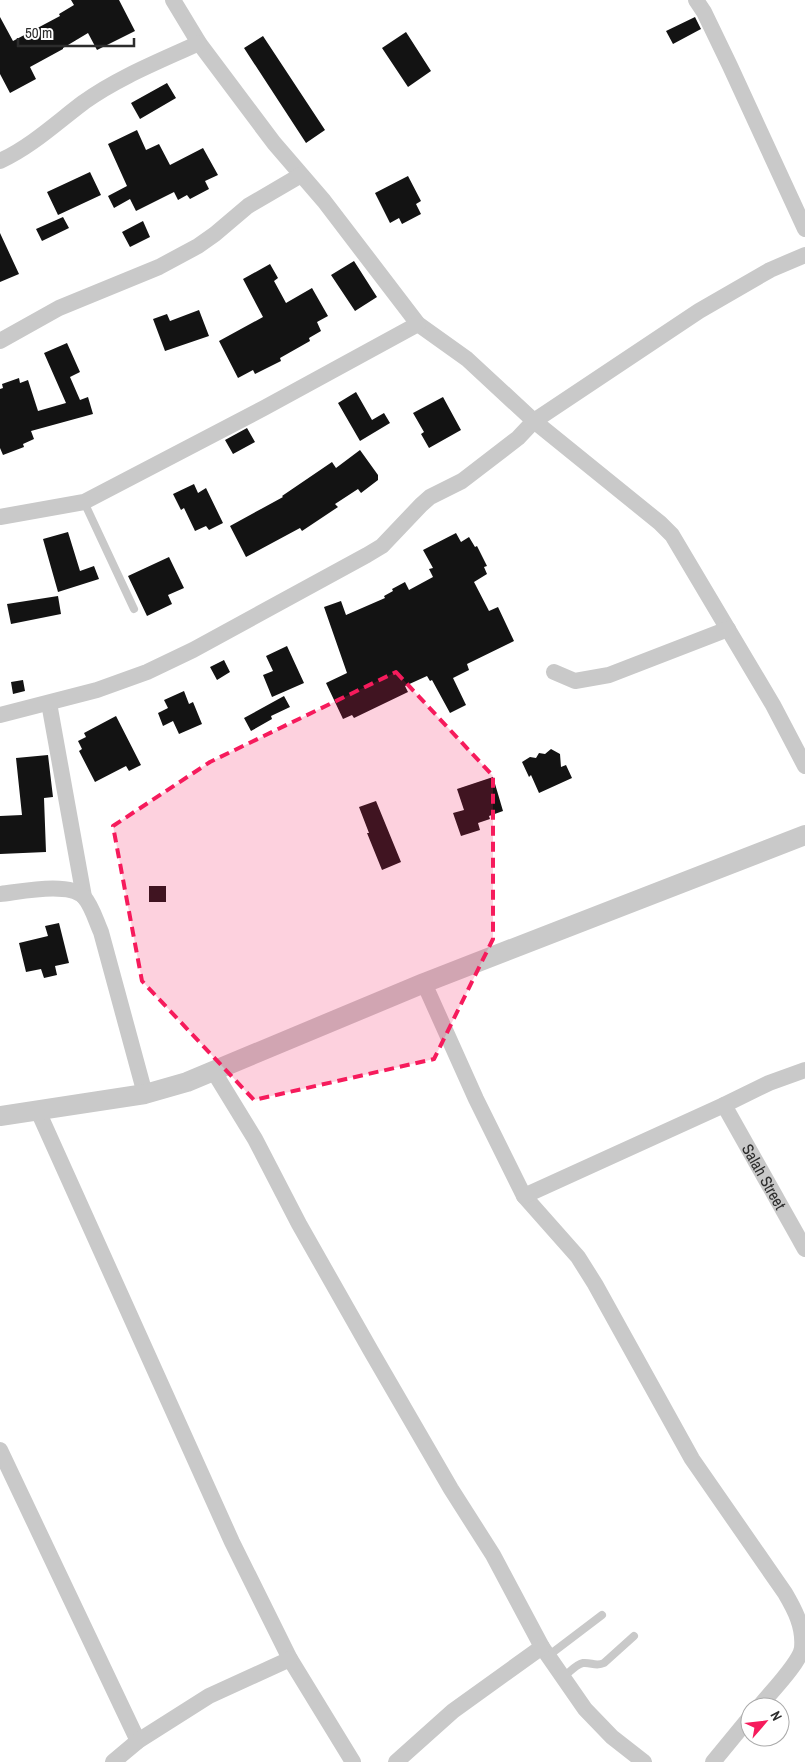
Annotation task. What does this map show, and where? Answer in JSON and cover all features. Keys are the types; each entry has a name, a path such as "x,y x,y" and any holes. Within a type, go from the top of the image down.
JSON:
{"street":[{"path":"173,0 199,43 274,143 324,202 418,324 466,360 534,421 660,522 672,535 773,705 805,766"},
{"path":"696,0 719,42 805,229"},
{"path":"0,161 19,152 85,102 133,74 199,43"},
{"path":"0,341 59,308 159,267 198,246 216,234 248,206 301,175"},
{"path":"0,715 49,704 97,690 147,672 193,650 382,546 430,497 462,481 518,438 534,421 699,311 763,274 805,255"},
{"path":"0,518 84,502 264,408 418,324"},
{"path":"554,672 575,681 609,675 728,629"},
{"path":"49,704 84,897"},
{"path":"0,1116 145,1094 214,1072 424,983 805,835"},
{"path":"0,894 40,889 69,890 78,892 84,897 101,932 145,1094"},
{"path":"424,983 476,1099 524,1196 578,1257 595,1284 692,1459 785,1593 796,1612 802,1629 802,1650 792,1668 767,1697"},
{"path":"524,1196 724,1106 769,1083 805,1070"},
{"path":"214,1072 255,1139 299,1224 371,1351 451,1489 493,1555 545,1651 585,1709 612,1736 644,1762"},
{"name":"Salah Street","path":"724,1106 805,1249"},
{"path":"38,1111 232,1542 290,1659 353,1762"},
{"path":"0,1450 138,1741"},
{"path":"396,1762 453,1711 545,1651"},
{"path":"113,1762 138,1741 209,1696 290,1659"},
{"path":"713,1762 740,1729"}],"lane":[{"path":"84,502 134,608"},
{"path":"545,1651 602,1614"},
{"path":"562,1678 579,1664 589,1663 598,1666 604,1663 634,1636"}],"highlighted area":[{"path":"396,672 493,776 493,939 434,1059 254,1100 142,981 113,826 210,762"}],"building":[{"path":"71,0 119,0 135,31 97,50 88,33 30,67 36,79 10,93 0,74 0,17 13,41 60,16 59,14 74,5"},
{"path":"695,17 701,29 673,44 666,31"},
{"path":"406,32 431,71 408,87 382,48"},
{"path":"263,36 325,130 306,143 244,48"},
{"path":"167,83 176,98 140,119 131,103"},
{"path":"137,130 146,150 159,144 170,165 203,148 218,175 205,181 209,189 190,199 187,195 178,200 174,192 136,211 130,199 114,208 108,196 127,186 108,144"},
{"path":"90,172 101,195 58,215 47,192"},
{"path":"408,176 421,201 416,204 421,214 402,224 399,218 390,223 375,193"},
{"path":"63,217 69,228 42,241 36,229"},
{"path":"143,221 150,237 130,247 122,232"},
{"path":"0,233 19,274 0,282"},
{"path":"354,261 377,297 355,311 331,275"},
{"path":"270,264 278,278 274,281 286,303 312,288 328,316 317,322 321,331 309,338 310,341 280,358 281,361 255,374 253,370 238,378 219,341 263,317 243,279"},
{"path":"199,310 209,336 165,351 153,319 167,314 170,321"},
{"path":"67,343 80,372 70,377 80,400 88,397 93,414 31,431 34,439 23,444 24,447 3,455 0,448 0,389 3,388 2,384 19,378 20,383 28,380 38,411 66,403 44,353"},
{"path":"356,392 372,420 384,413 390,423 360,441 338,403"},
{"path":"443,397 461,430 429,448 421,434 424,432 413,413"},
{"path":"247,428 255,442 233,454 225,440"},
{"path":"360,450 378,475 378,480 361,493 358,489 335,504 338,507 302,531 300,528 246,557 230,526 283,497 332,462 336,468"},
{"path":"194,484 198,493 206,488 223,523 209,530 206,526 195,531 184,508 181,510 173,494"},
{"path":"68,532 80,571 94,566 99,579 58,592 43,539"},
{"path":"456,533 461,542 469,537 475,547 477,546 487,566 484,567 487,574 474,582 489,611 498,607 514,641 467,664 469,670 453,678 466,705 450,713 432,680 430,681 427,676 405,686 408,692 354,718 352,715 343,719 326,683 347,673 324,607 341,601 346,615 385,598 384,596 393,591 392,589 405,582 409,590 433,577 429,569 433,568 423,550"},
{"path":"169,557 184,588 168,595 172,604 147,616 128,576"},
{"path":"58,596 61,614 11,624 7,604"},
{"path":"287,646 304,683 272,697 263,675 273,671 266,656"},
{"path":"224,660 230,672 217,680 210,667"},
{"path":"23,680 25,691 13,694 11,682"},
{"path":"184,691 189,704 193,702 202,724 179,734 173,721 163,726 158,713 168,708 164,700"},
{"path":"284,696 290,707 271,716 272,719 251,731 244,718"},
{"path":"116,716 141,765 129,771 126,766 95,782 79,751 82,749 78,741 86,737 84,733"},
{"path":"551,749 560,754 561,767 566,765 572,778 539,793 531,775 529,777 522,762 530,757 536,758 539,753 545,754"},
{"path":"48,755 53,797 44,798 46,852 0,854 0,816 22,815 16,758"},
{"path":"493,777 503,811 489,816 490,819 478,823 480,830 461,836 453,813 464,810 457,789"},
{"path":"376,801 401,862 382,870 359,807"},
{"path":"149,886 166,886 166,902 149,902"},
{"path":"59,923 69,963 55,966 57,975 44,978 41,969 26,972 19,943 48,936 45,926"}]}
